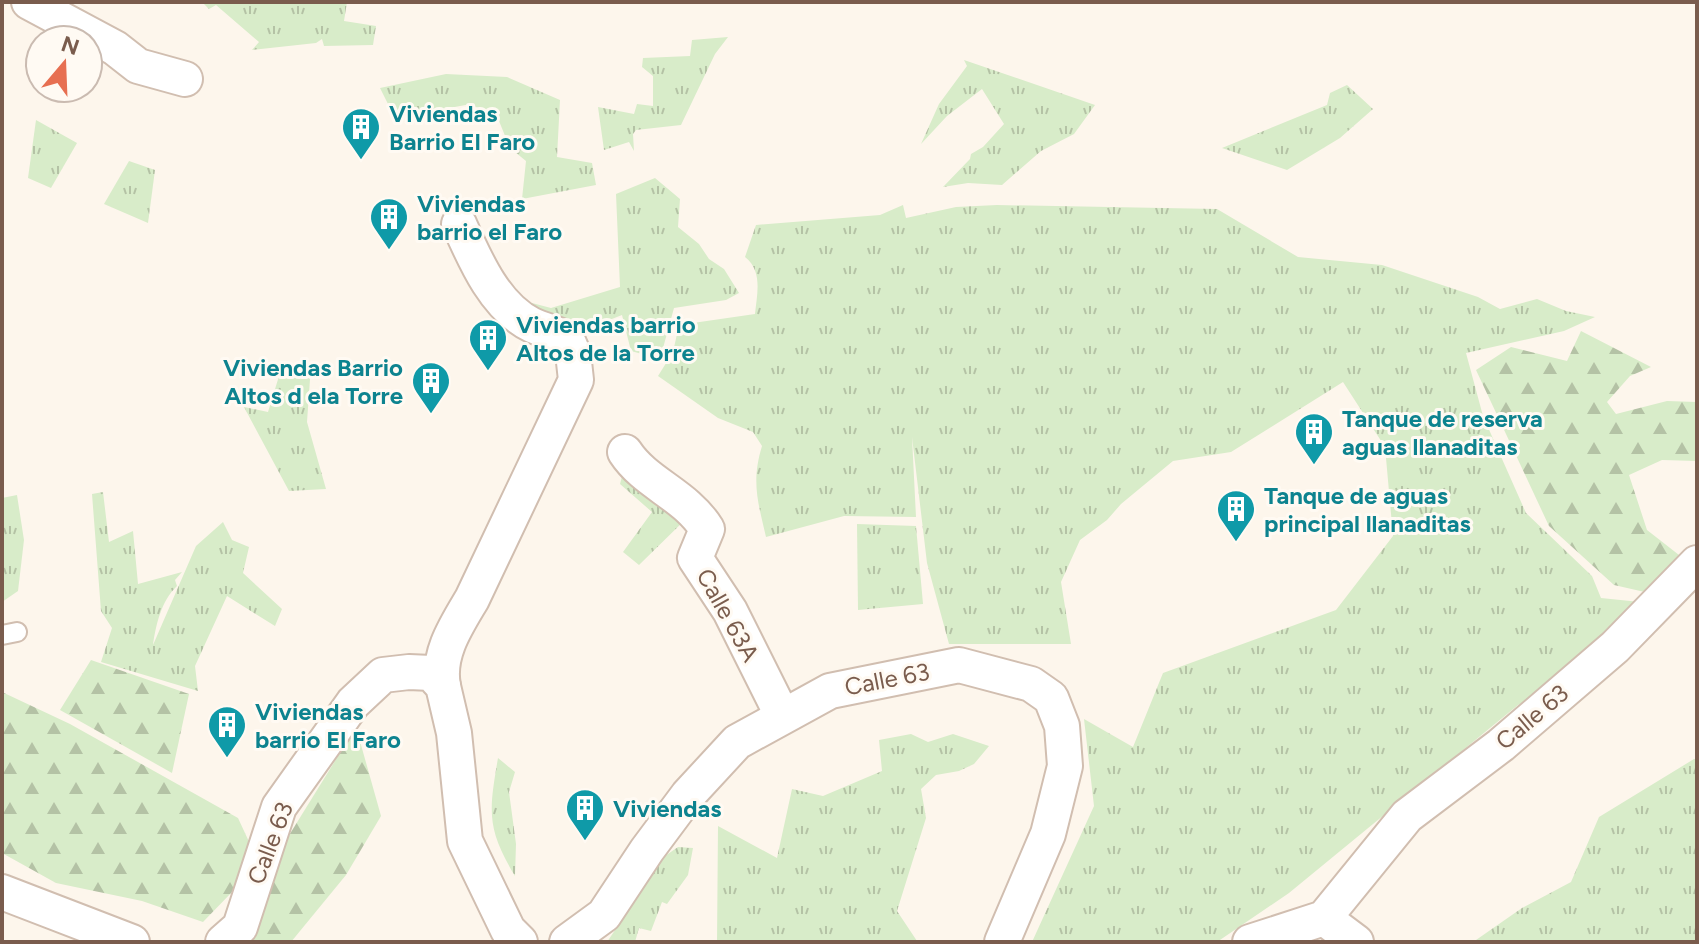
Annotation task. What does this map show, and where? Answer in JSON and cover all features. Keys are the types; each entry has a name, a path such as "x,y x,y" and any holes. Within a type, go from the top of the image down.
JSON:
{"street":[{"path":"29,2 115,48 138,66 185,79"},
{"path":"459,224 487,279 514,312 531,324 567,339 573,353 576,380 453,633 440,669 454,733 465,841 508,930 520,942"},
{"name":"Calle 63A","path":"625,452 633,464 697,512 707,529 695,558 730,611 782,715"},
{"name":"Calle 63","path":"1324,918 1407,816 1501,745 1615,647 1697,563"},
{"name":"Calle 63","path":"567,942 604,915 688,795 737,742 830,691 959,665 1031,684 1051,698 1062,726 1065,766 1048,834 1002,942"},
{"name":"Calle 63","path":"223,942 240,927 279,807 353,703 383,675 431,673 443,686"},
{"path":"2,892 132,942"},
{"path":"1250,942 1324,918 1356,942"}],"green space":[{"path":"202,2 347,2 344,21 376,26 373,45 324,46 322,39 316,43 252,50 259,42 216,5 209,9"},
{"path":"728,37 715,54 681,125 636,130 633,134 634,151 629,142 604,150 598,107 634,114 637,104 653,106 653,76 642,67 643,58 690,56 692,40"},
{"path":"964,60 1095,105 1074,134 1041,151 1002,185 968,183 943,187 970,159 971,154 983,147 1004,124 982,89 947,116 921,144 939,104 967,66"},
{"path":"446,74 507,77 560,100 557,157 592,163 596,185 522,199 526,161 510,148 499,121 471,104 395,118 380,88"},
{"path":"1347,85 1373,109 1340,138 1287,170 1222,148 1327,105 1330,93"},
{"path":"36,120 77,143 51,188 28,178"},
{"path":"129,161 155,170 148,223 104,204"},
{"path":"655,178 680,199 678,227 699,244 709,259 724,269 739,293 726,300 674,308 660,359 631,351 622,315 566,337 513,298 551,308 620,287 616,194"},
{"path":"903,205 906,218 956,207 997,205 1217,209 1298,257 1382,265 1478,297 1500,309 1537,299 1566,311 1595,317 1564,331 1466,353 1483,416 1526,513 1592,576 1601,598 1640,602 1577,670 1518,705 1289,893 1217,942 1032,942 1094,806 1084,719 1133,747 1163,673 1336,610 1393,536 1385,447 1343,382 1231,452 1173,461 1080,540 1061,582 1071,644 949,644 927,563 912,437 916,517 844,516 766,537 756,481 762,446 753,432 718,418 658,376 673,352 679,325 755,314 757,276 745,257 756,225 880,215"},
{"path":"1581,331 1651,367 1630,376 1607,402 1616,414 1667,401 1697,402 1697,461 1662,460 1629,475 1647,530 1688,562 1649,593 1614,585 1549,526 1476,370 1511,347 1567,361"},
{"path":"283,363 311,365 307,422 326,489 289,491 244,407 268,412"},
{"path":"625,465 689,516 639,565 623,552 652,512 620,484"},
{"path":"103,492 109,542 133,531 138,584 182,572 175,580 177,586 160,614 153,645 196,546 223,522 232,540 249,547 243,573 282,609 275,626 227,596 195,666 198,691 101,662 112,628 101,611 92,494"},
{"path":"17,495 24,540 18,591 2,602 2,498"},
{"path":"857,524 916,526 923,604 858,610"},
{"path":"91,660 189,694 172,773 60,710"},
{"path":"2,692 70,724 238,818 251,846 233,891 203,922 142,901 56,883 2,853"},
{"path":"356,727 381,816 346,875 291,942 223,942"},
{"path":"911,734 928,742 953,734 989,746 974,764 959,771 936,775 921,789 926,818 897,911 917,941 717,942 718,826 777,858 792,789 823,796 882,771 879,740"},
{"path":"498,758 515,772 509,792 516,844 515,876 499,845 492,819"},
{"path":"1697,759 1697,942 1476,940 1522,908 1571,882 1599,817"},
{"path":"678,847 693,848 688,875 667,904 662,902 651,931 639,928 635,942 607,942 665,856"}],"place":[{"name":"Viviendas Barrio El Faro","path":"361,161"},
{"name":"Viviendas barrio el Faro","path":"389,251"},
{"name":"Viviendas barrio Altos de la Torre","path":"488,372"},
{"name":"Viviendas Barrio Altos d ela Torre","path":"431,415"},
{"name":"Tanque de reserva aguas llanaditas","path":"1314,466"},
{"name":"Tanque de aguas principal llanaditas","path":"1236,543"},
{"name":"Viviendas barrio El Faro","path":"227,759"},
{"name":"Viviendas","path":"585,842"}]}
